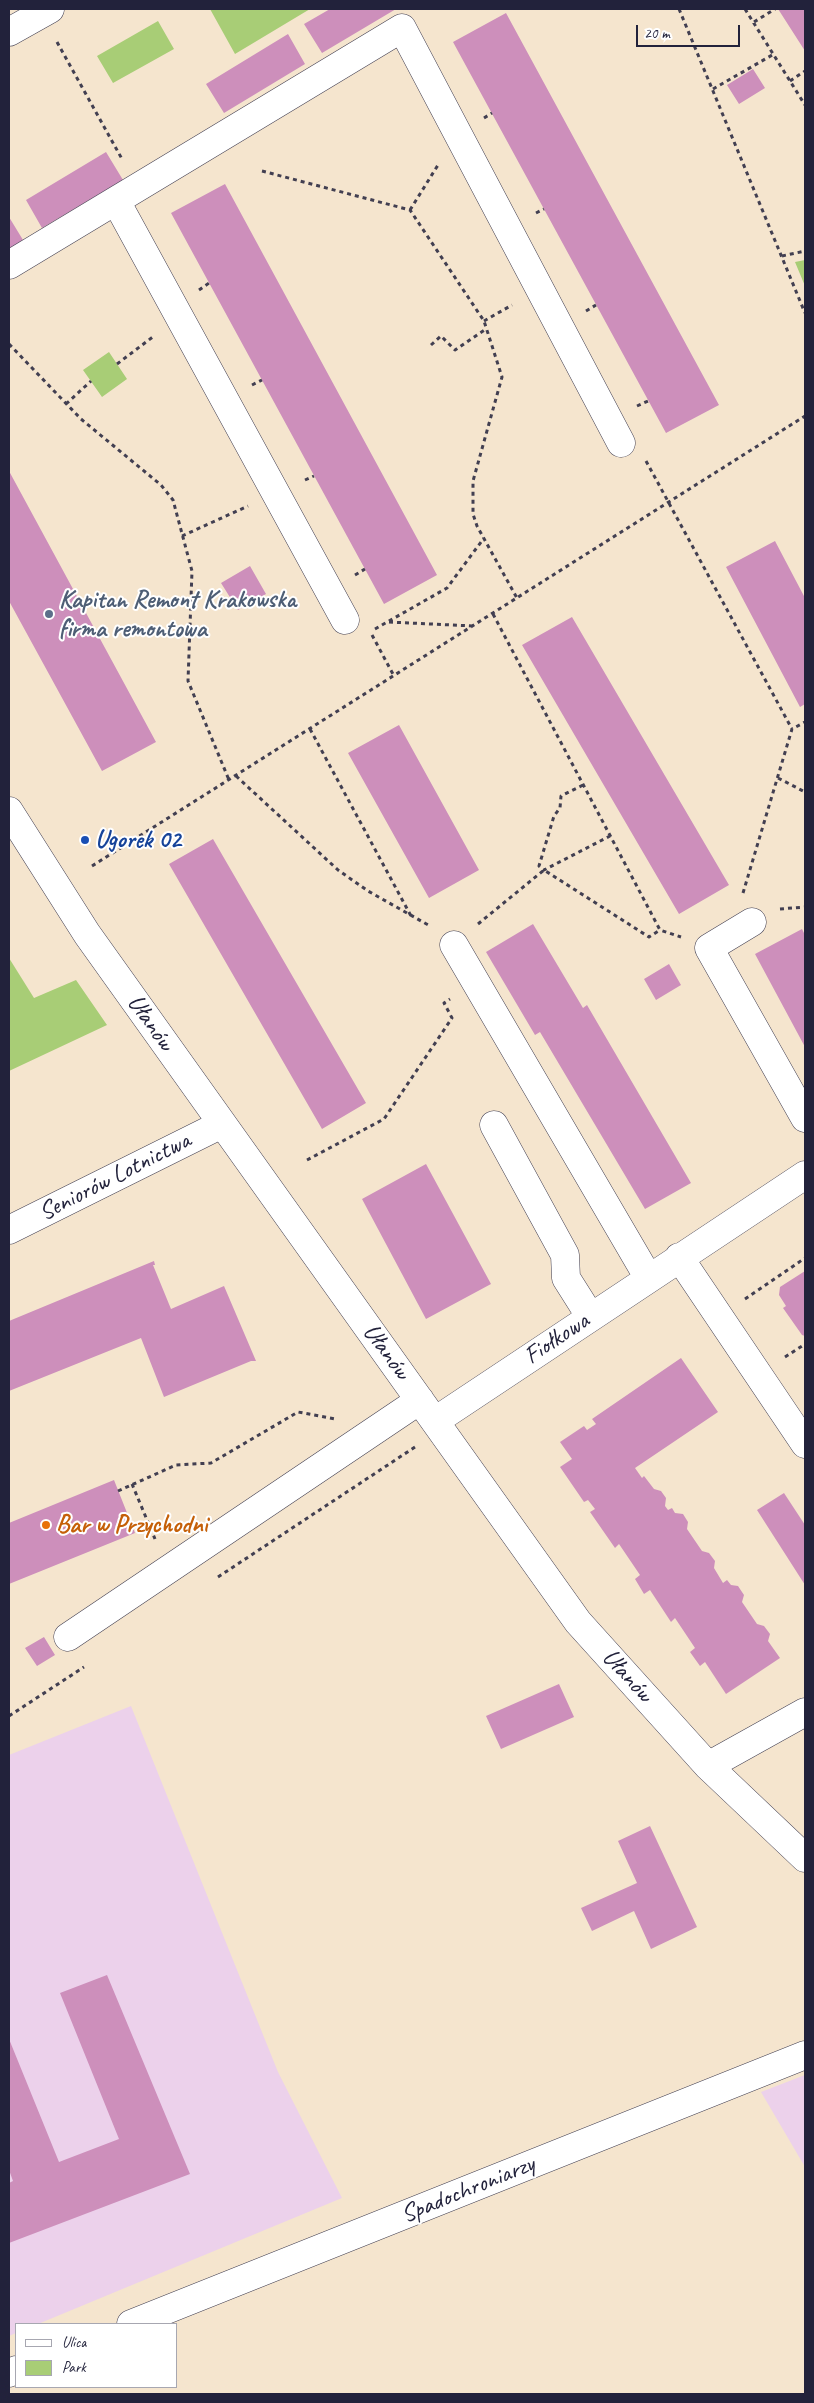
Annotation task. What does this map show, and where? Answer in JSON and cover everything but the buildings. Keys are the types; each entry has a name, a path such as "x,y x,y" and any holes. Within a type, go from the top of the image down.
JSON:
{"street":[{"path":"9,32 45,11"},
{"path":"9,265 402,28 621,443"},
{"path":"127,194 180,320 345,620"},
{"name":"Ułanów","path":"9,811 87,934 578,1622 708,1766 805,1858"},
{"path":"752,922 709,948 805,1118"},
{"path":"454,934 648,1278"},
{"name":"Seniorów Lotnictwa","path":"9,1230 222,1124"},
{"path":"494,1125 565,1255 566,1278 590,1316"},
{"name":"Fiołkowa","path":"68,1637 168,1570 428,1411 590,1316 805,1175"},
{"path":"679,1257 805,1444"},
{"path":"708,1766 805,1712"},
{"name":"Spadochroniarzy","path":"134,2323 805,2055"}],"path":[{"path":"680,9 805,313"},
{"path":"746,9 805,105"},
{"path":"754,22 775,9"},
{"path":"45,11 127,194"},
{"path":"713,89 774,54"},
{"path":"790,80 805,71"},
{"path":"262,170 410,210 484,321 502,377 472,487 473,514 517,598"},
{"path":"782,256 805,251"},
{"path":"117,364 146,340 180,320"},
{"path":"431,345 441,336 455,350 486,329"},
{"path":"9,344 81,419 161,485 173,500 192,571 188,681 229,780"},
{"path":"66,404 91,381"},
{"path":"92,866 805,416"},
{"path":"621,443 634,437 667,504 792,729 743,892 752,922"},
{"path":"182,536 276,494"},
{"path":"370,631 447,588 484,538"},
{"path":"493,614 660,930 649,937 539,866 554,816 560,808 562,796 583,785"},
{"path":"387,622 474,626"},
{"path":"792,729 805,722"},
{"path":"310,729 411,916"},
{"path":"236,776 338,870 368,891 411,916 454,934 544,870 610,836"},
{"path":"778,778 805,792"},
{"path":"307,1160 384,1119 452,1018 444,1002 447,1001"},
{"path":"742,1301 805,1258"},
{"path":"792,1353 802,1346"},
{"path":"118,1491 176,1465 211,1463 298,1412 343,1421"},
{"path":"132,1484 168,1570"}],"shaded area":[{"path":"131,1706 278,2072 342,2198 40,2323 15,2323 15,2333 9,2336 9,1755"},
{"path":"805,2075 805,2167 761,2092"}],"green space":[{"path":"210,9 310,9 235,54"},
{"path":"158,21 174,49 113,83 97,56"},
{"path":"805,260 805,286 795,262"},
{"path":"109,352 127,379 102,397 83,370"},
{"path":"9,958 34,998 76,980 107,1025 9,1071"}],"place":[{"name":"Kapitan Remont Krakowska firma remontowa","path":"49,614"},
{"name":"Ugorek 02","path":"85,840"},
{"name":"Bar w Przychodni","path":"46,1525"}]}
